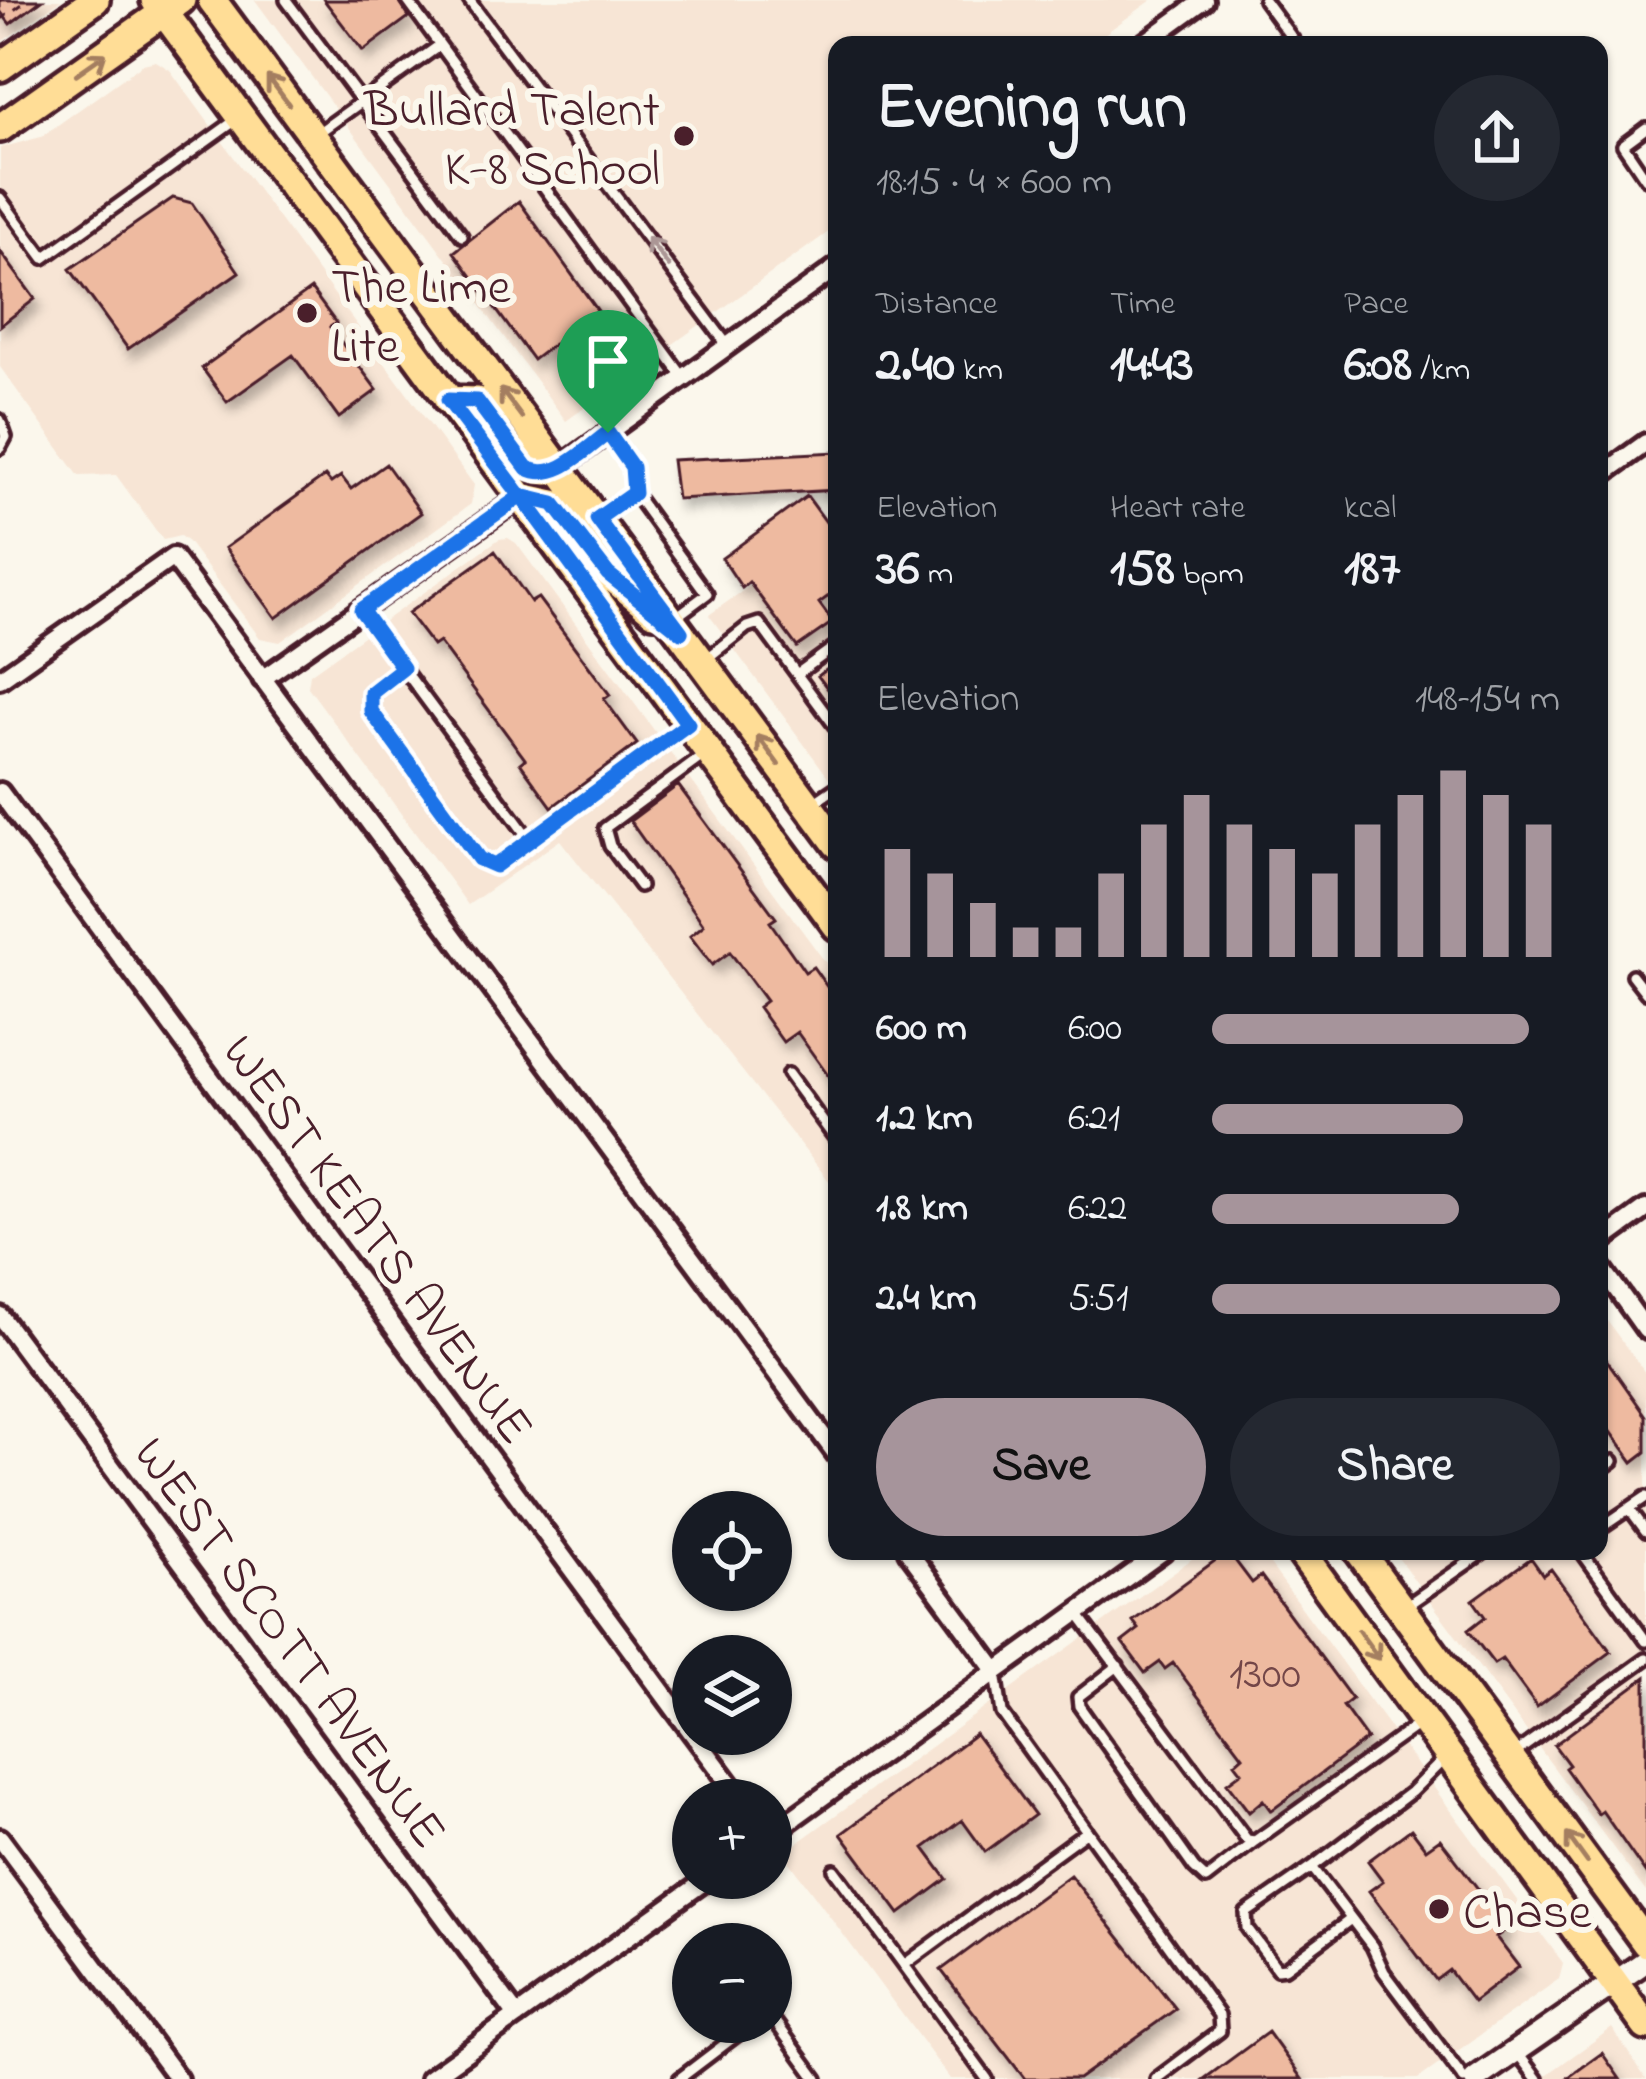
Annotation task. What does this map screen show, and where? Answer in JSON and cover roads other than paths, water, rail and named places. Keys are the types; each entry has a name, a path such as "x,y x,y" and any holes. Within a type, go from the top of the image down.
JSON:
{"main road":[{"path":"0,67 95,0"},
{"path":"212,0 828,832"},
{"path":"0,128 167,4 241,117 828,914"},
{"path":"448,400 477,401 527,468 537,473 560,468"},
{"path":"521,496 554,504 608,574 676,626"},
{"path":"1307,1560 1646,2026"},
{"path":"1366,1560 1646,1943"}],"street":[{"path":"1159,36 1204,0"},
{"path":"560,468 828,273"},
{"path":"1608,470 1646,443"},
{"path":"262,679 521,496"},
{"path":"0,679 173,556 828,1443"},
{"name":"WEST KEATS AVENUE","path":"0,792 672,1705"},
{"path":"1608,1236 1646,1209"},
{"path":"1608,1277 1646,1330"},
{"name":"WEST SCOTT AVENUE","path":"0,1316 517,2016"},
{"path":"915,1560 995,1669"},
{"path":"792,1819 1150,1560"},
{"path":"0,1838 178,2079"},
{"path":"429,2079 681,1899"},
{"path":"1475,2079 1646,1960"}],"lane":[{"path":"286,0 462,236"},
{"path":"407,0 684,378"},
{"path":"469,0 728,346"},
{"path":"1264,0 1290,36"},
{"path":"313,136 440,46"},
{"path":"0,198 44,257 241,117"},
{"path":"1646,128 1622,145 1646,178"},
{"path":"0,420 6,436 0,448"},
{"path":"608,433 632,467 634,493 707,594 676,626"},
{"path":"597,519 634,493"},
{"path":"361,610 530,840"},
{"path":"702,662 759,622 828,717"},
{"path":"797,674 828,652"},
{"path":"403,668 371,693 371,711 479,859 495,866 688,724"},
{"path":"640,886 610,846 605,828 708,751"},
{"path":"809,806 828,793"},
{"path":"1632,975 1646,994"},
{"path":"788,1074 828,1127"},
{"path":"1608,1465 1613,1461"},
{"path":"1608,1523 1646,1497"},
{"path":"1629,1508 1646,1531"},
{"path":"1445,1560 1454,1573"},
{"path":"1402,1609 1472,1560"},
{"path":"1588,1560 1646,1641"},
{"path":"1077,1612 1247,1840 1255,1841"},
{"path":"1510,1756 1646,1658"},
{"path":"1118,1666 1078,1697 1078,1706 1206,1879 1424,1720"},
{"path":"995,1669 1001,1713 1220,2015 1220,2031 1156,2079"},
{"path":"1352,1919 1285,1968 1277,1969 1247,1928 1246,1913 1411,1792 1450,1754"},
{"path":"904,1965 1087,1831"},
{"path":"1312,1867 1464,2079"},
{"path":"834,1870 987,2079"},
{"path":"679,2079 726,2043"},
{"path":"791,2043 817,2079"},
{"path":"1516,2051 1537,2079"}],"place":[{"name":"Bullard Talent K-8 School","path":"684,136"},
{"name":"The Lime Lite","path":"307,313"},
{"name":"Chase","path":"1439,1909"}]}
